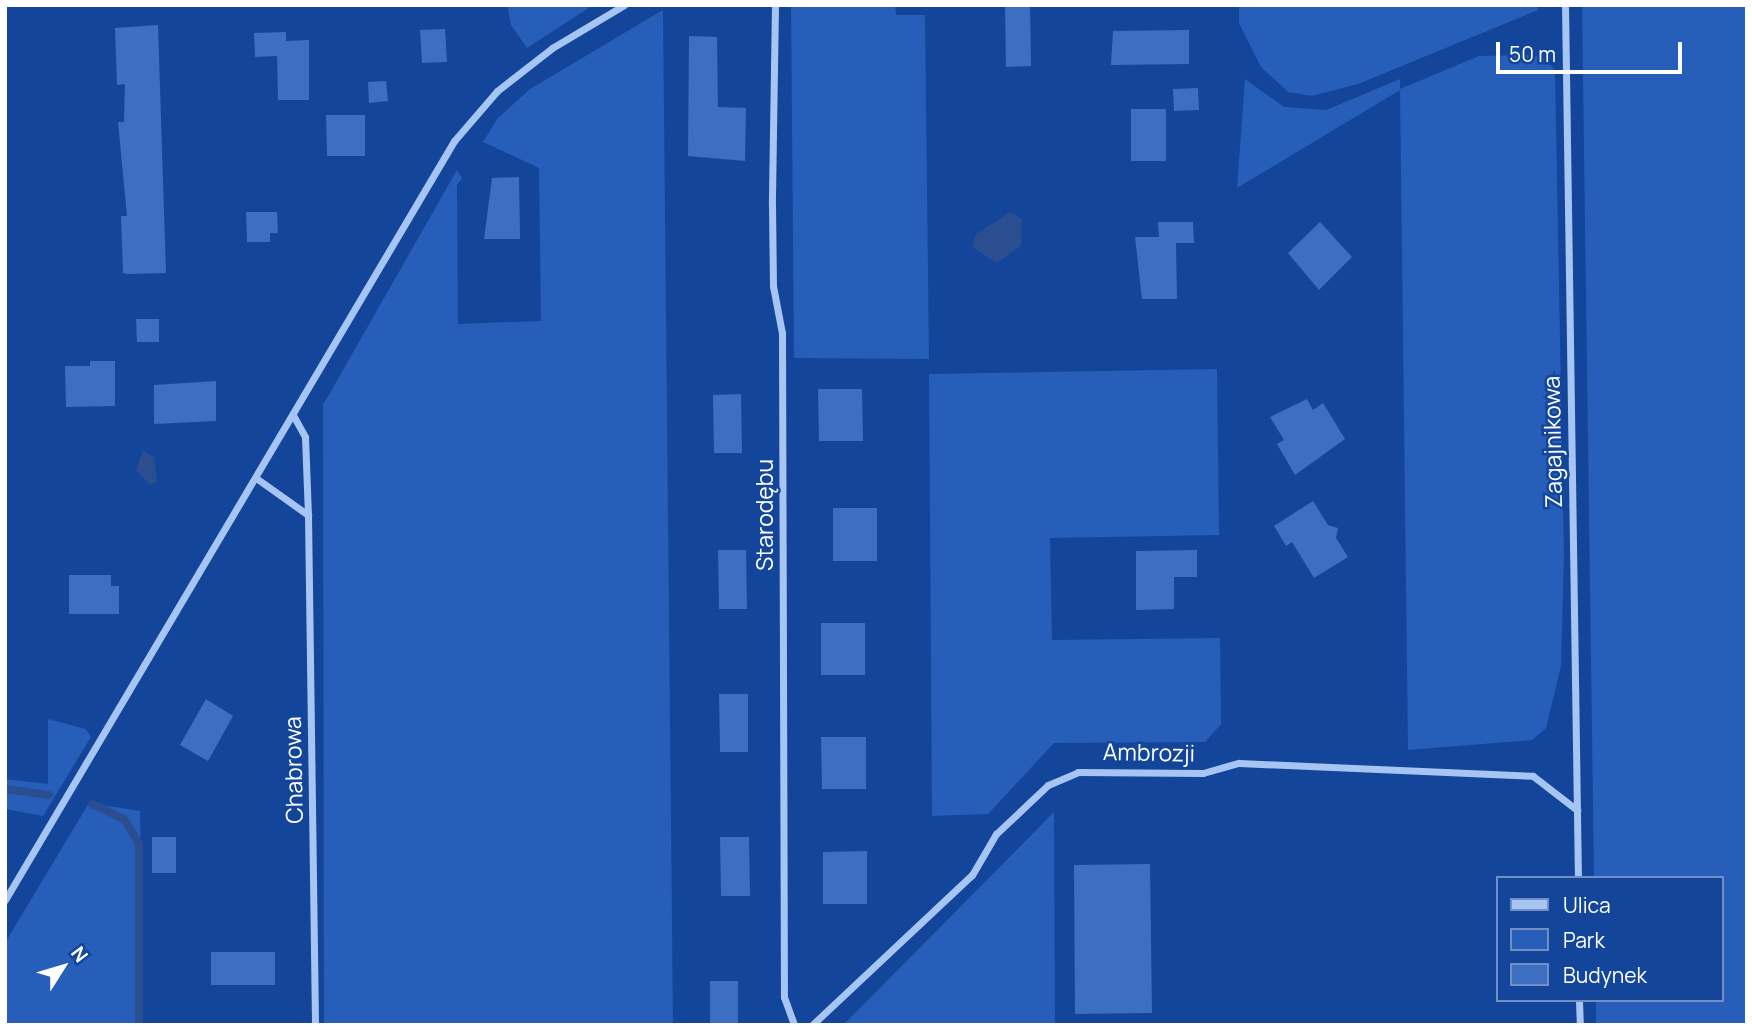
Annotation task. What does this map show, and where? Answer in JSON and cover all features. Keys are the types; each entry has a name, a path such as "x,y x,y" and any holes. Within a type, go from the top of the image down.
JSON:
{"street":[{"path":"5,900 454,141 497,91 552,48 624,5"},
{"name":"Starodębu","path":"775,5 772,205 773,286 782,334 784,997 794,1025"},
{"name":"Zagajnikowa","path":"1565,5 1578,876"},
{"name":"Chabrowa","path":"293,415 305,437 309,515 315,1025"},
{"path":"256,478 309,515"},
{"name":"Ambrozji","path":"813,1025 972,875 996,834 1048,785 1078,772 1203,773 1239,764 1533,776 1577,810"},
{"path":"1579,1002 1580,1025"}],"green space":[{"path":"507,5 593,5 527,48 511,25"},
{"path":"791,5 895,5 896,15 925,15 929,359 794,358"},
{"path":"1239,5 1538,5 1538,10 1358,84 1312,96 1288,92 1261,67 1239,23"},
{"path":"1582,5 1747,5 1747,1025 1596,1025 1596,1002 1724,1002 1724,876 1594,876"},
{"path":"663,10 673,1025 324,1025 323,405 457,170 462,178 457,185 458,324 541,321 539,168 483,142 497,119 530,89"},
{"path":"1530,55 1544,58 1555,70 1564,556 1561,666 1546,728 1532,740 1408,750 1400,90 1237,188 1245,79 1284,107 1326,110 1400,79 1400,89 1479,56"},
{"path":"1217,369 1219,535 1050,538 1052,640 1220,638 1221,724 1205,742 1054,743 988,814 932,816 929,374"},
{"path":"48,719 86,729 91,737 43,816 5,809 5,779 48,784"},
{"path":"89,803 140,811 143,1025 5,1025 5,943"},
{"path":"1054,812 1055,1025 843,1025 864,1004"}],"shaded area":[{"path":"1010,212 1022,219 1021,246 997,263 972,247 976,234"},
{"path":"143,450 154,457 157,481 150,485 136,470"}],"building":[{"path":"1005,5 1030,5 1031,66 1006,67"},
{"path":"158,25 166,273 128,274 123,273 121,216 127,216 118,122 124,122 125,84 117,85 115,28"},
{"path":"445,29 447,62 422,63 420,30"},
{"path":"1189,30 1189,64 1111,65 1113,31"},
{"path":"286,32 286,41 309,40 309,100 278,100 277,56 255,57 254,33"},
{"path":"689,36 717,37 718,107 746,108 745,161 688,156"},
{"path":"386,81 388,101 369,103 368,82"},
{"path":"1198,88 1199,110 1174,111 1173,89"},
{"path":"1131,109 1166,109 1166,161 1131,161"},
{"path":"326,115 365,115 365,156 327,156"},
{"path":"519,177 520,239 484,239 492,178"},
{"path":"246,212 277,212 278,233 270,233 270,242 247,242"},
{"path":"1158,222 1193,222 1194,243 1176,243 1177,299 1142,299 1135,237 1159,237"},
{"path":"1320,222 1352,257 1319,290 1288,253"},
{"path":"136,319 159,319 159,342 137,342"},
{"path":"90,361 115,361 115,406 66,407 65,366 90,366"},
{"path":"216,381 216,421 154,424 154,385"},
{"path":"818,389 862,389 863,441 819,441"},
{"path":"741,394 742,453 714,453 713,395"},
{"path":"1307,399 1313,410 1323,403 1345,439 1295,475 1277,444 1284,440 1270,417"},
{"path":"1313,501 1328,525 1338,528 1336,538 1348,557 1314,578 1292,542 1286,546 1274,526"},
{"path":"833,508 877,508 877,561 833,561"},
{"path":"718,550 746,550 747,609 719,609"},
{"path":"1197,550 1197,577 1174,577 1174,609 1136,610 1136,551"},
{"path":"69,575 111,575 111,586 119,586 119,614 69,614"},
{"path":"821,623 865,623 865,675 821,675"},
{"path":"719,694 748,694 748,752 720,752"},
{"path":"206,699 233,716 208,761 180,745"},
{"path":"821,737 866,737 866,789 822,789"},
{"path":"152,837 176,837 176,873 152,873"},
{"path":"720,837 749,837 750,896 721,896"},
{"path":"867,851 867,904 823,904 823,852"},
{"path":"1150,864 1152,1013 1075,1014 1074,865"},
{"path":"211,952 275,952 275,985 211,985"},
{"path":"710,981 738,981 738,1025 710,1025"}],"waterway":[{"path":"5,789 49,795"},
{"path":"92,804 124,819 139,844 139,1025"}]}
